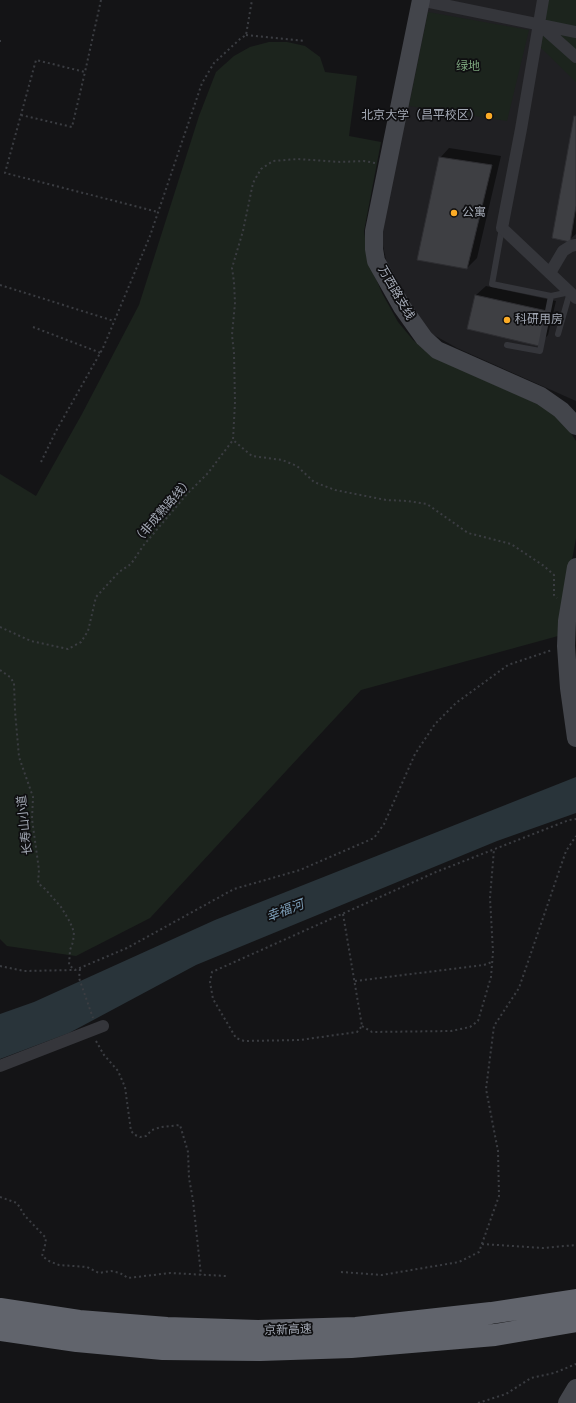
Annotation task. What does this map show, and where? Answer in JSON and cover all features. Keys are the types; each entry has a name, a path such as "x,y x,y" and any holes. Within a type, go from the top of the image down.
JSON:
{"highway":[{"name":"京新高速","path":"0,1309 87,1321 167,1328 258,1332 356,1328 491,1313 572,1311"},
{"name":"京新高速","path":"0,1330 78,1341 163,1349 260,1350 351,1347 487,1336 572,1311"}],"street":[{"path":"420,0 576,32"},
{"name":"万西路支线","path":"420,0 374,231 374,249 376,260 410,320 424,338 437,350 541,396 560,410 576,426"},
{"path":"543,0 502,228 573,295"},
{"path":"539,24 576,58"},
{"path":"550,273 563,251 576,245"},
{"path":"576,567 566,621 569,688 576,738"},
{"path":"0,1066 96,1029"},
{"path":"567,1403 576,1388"}],"lane":[{"path":"502,228 492,284 551,296 573,295 558,334"},
{"path":"508,345 540,351 551,296"}],"path":[{"path":"21,115 72,127 101,0"},
{"path":"246,36 252,0"},
{"path":"41,462 71,404 101,353 150,236 202,83 214,63 240,39 246,36 305,41"},
{"path":"85,72 36,60 5,173 158,212"},
{"path":"387,165 364,161 340,162 298,159 273,161 261,169 253,183 244,231 232,268 235,303 232,335 235,402 233,440 252,456 282,460 296,466 314,482 335,490 386,500 427,504 468,532 511,544 544,566 554,575 554,595 568,609"},
{"path":"0,285 114,321"},
{"path":"33,327 101,353"},
{"name":"（非成熟路线）","path":"0,627 31,641 68,649 81,642 88,631 96,597 119,572 131,564 143,546 187,494 208,473 233,440"},
{"path":"0,966 24,971 75,970 127,948 234,889 300,870 374,838 384,824 415,754 436,724 456,703 508,665 566,646"},
{"name":"长寿山小道","path":"0,670 10,677 14,683 15,717 19,757 33,797 32,819 39,870 38,883 61,908 70,922 74,932 70,950 69,965 75,970"},
{"path":"343,914 362,1026 357,1032 300,1040 244,1040 236,1038 213,999 210,982 212,972 436,872 569,820 576,819"},
{"path":"341,1272 382,1275 459,1262 479,1252 499,1196 498,1150 486,1089 494,1026 519,988 566,851 576,836"},
{"path":"362,1026 372,1032 451,1031 470,1027 478,1021 491,977 493,962 490,898 494,849"},
{"path":"355,981 493,962"},
{"path":"80,968 79,978 104,1055 118,1071 124,1087 131,1131 140,1137 146,1136 152,1130 161,1127 180,1126 188,1152 189,1178 193,1200 200,1275"},
{"path":"0,1197 17,1203 25,1216 46,1238 42,1256 59,1265 87,1267 99,1273 111,1271 120,1273 128,1278 170,1273 226,1276"},
{"path":"481,1244 543,1248 576,1245"},
{"path":"478,1403 506,1394 531,1378 554,1373 576,1364"}],"shaded area":[{"name":"北京大学（昌平校区）","path":"426,0 576,0 576,401 457,348 425,330 387,264 380,232"}],"green space":[{"path":"548,0 576,0 576,82 541,48"},
{"name":"绿地","path":"428,12 529,30 507,121 409,106"},
{"path":"269,42 287,42 305,46 320,57 325,72 357,76 349,136 381,142 364,231 368,260 382,293 398,322 413,340 431,356 540,405 563,421 576,441 576,538 558,636 361,690 150,918 76,956 7,946 0,939 0,474 36,496 82,414 139,305 199,116 216,72 234,56 250,47"}],"water":[{"name":"幸福河","path":"576,777 576,813 497,841 196,965 69,1033 0,1059 0,1014 34,1002 215,920"}],"building":[{"path":"574,116 576,116 576,206 570,242 552,238"},
{"name":"公寓","path":"439,157 492,165 467,269 417,260"},
{"name":"科研用房","path":"475,295 547,311 539,346 467,329"}],"place":[{"name":"北京大学（昌平校区）","path":"489,116"},
{"name":"公寓","path":"454,213"},
{"name":"科研用房","path":"507,320"}]}
